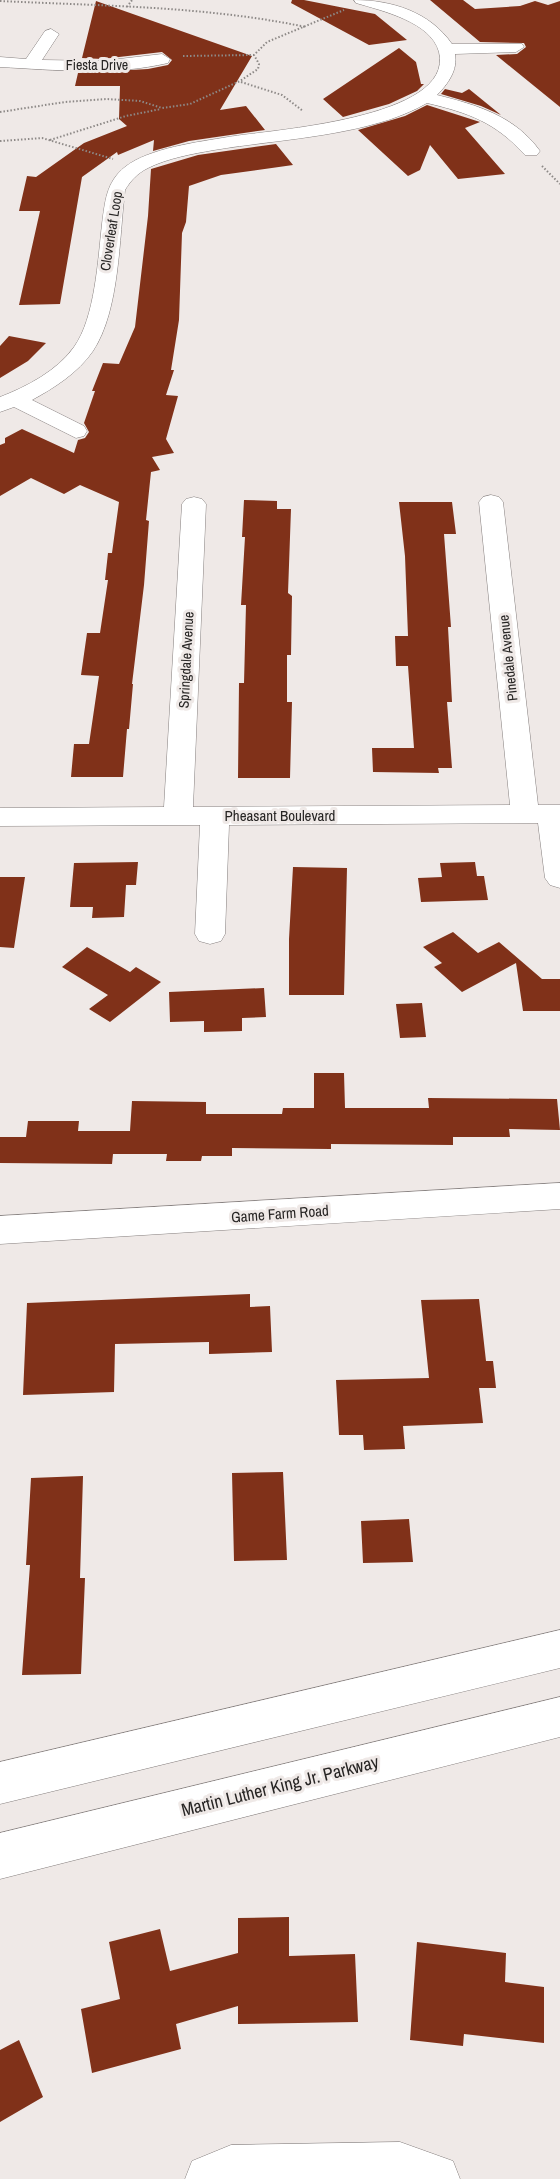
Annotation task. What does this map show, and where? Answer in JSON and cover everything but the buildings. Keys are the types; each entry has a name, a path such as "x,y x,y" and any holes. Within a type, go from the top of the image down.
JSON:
{"street":[{"path":"135,166 180,152 315,135 392,113 424,97 439,82 448,67 448,49 427,27 413,18 386,6 363,0"},
{"path":"386,6 413,0"},
{"path":"31,64 51,34"},
{"path":"448,49 516,47"},
{"name":"Fiesta Drive","path":"0,62 120,65 140,64 162,59"},
{"path":"424,97 470,109 500,121 515,132 531,151"},
{"name":"Cloverleaf Loop","path":"8,403 59,375 84,349 97,323 116,190 122,178 135,166"},
{"name":"Cloverleaf Loop","path":"8,403 76,431"},
{"name":"Pinedale Avenue","path":"491,502 545,814 560,878"},
{"name":"Springdale Avenue","path":"178,816 194,504"},
{"name":"Pheasant Boulevard","path":"0,817 545,814"},
{"path":"210,934 214,816"},
{"name":"Game Farm Road","path":"0,1230 560,1197"},
{"path":"0,1783 560,1648"},
{"name":"Martin Luther King Jr. Parkway","path":"0,1856 560,1717"},
{"path":"210,2179 231,2170 400,2167 435,2179"}],"path":[{"path":"127,7 132,0"},
{"path":"162,59 186,55 254,55 267,42 307,27 363,0"},
{"path":"0,1 127,7 272,18 307,27"},
{"path":"50,140 126,116 190,104 240,81 258,69 259,64 254,55"},
{"path":"240,81 282,95 315,135"},
{"path":"0,112 65,102 106,99 140,101 162,108"},
{"path":"0,141 29,137 50,140 135,166"}]}
